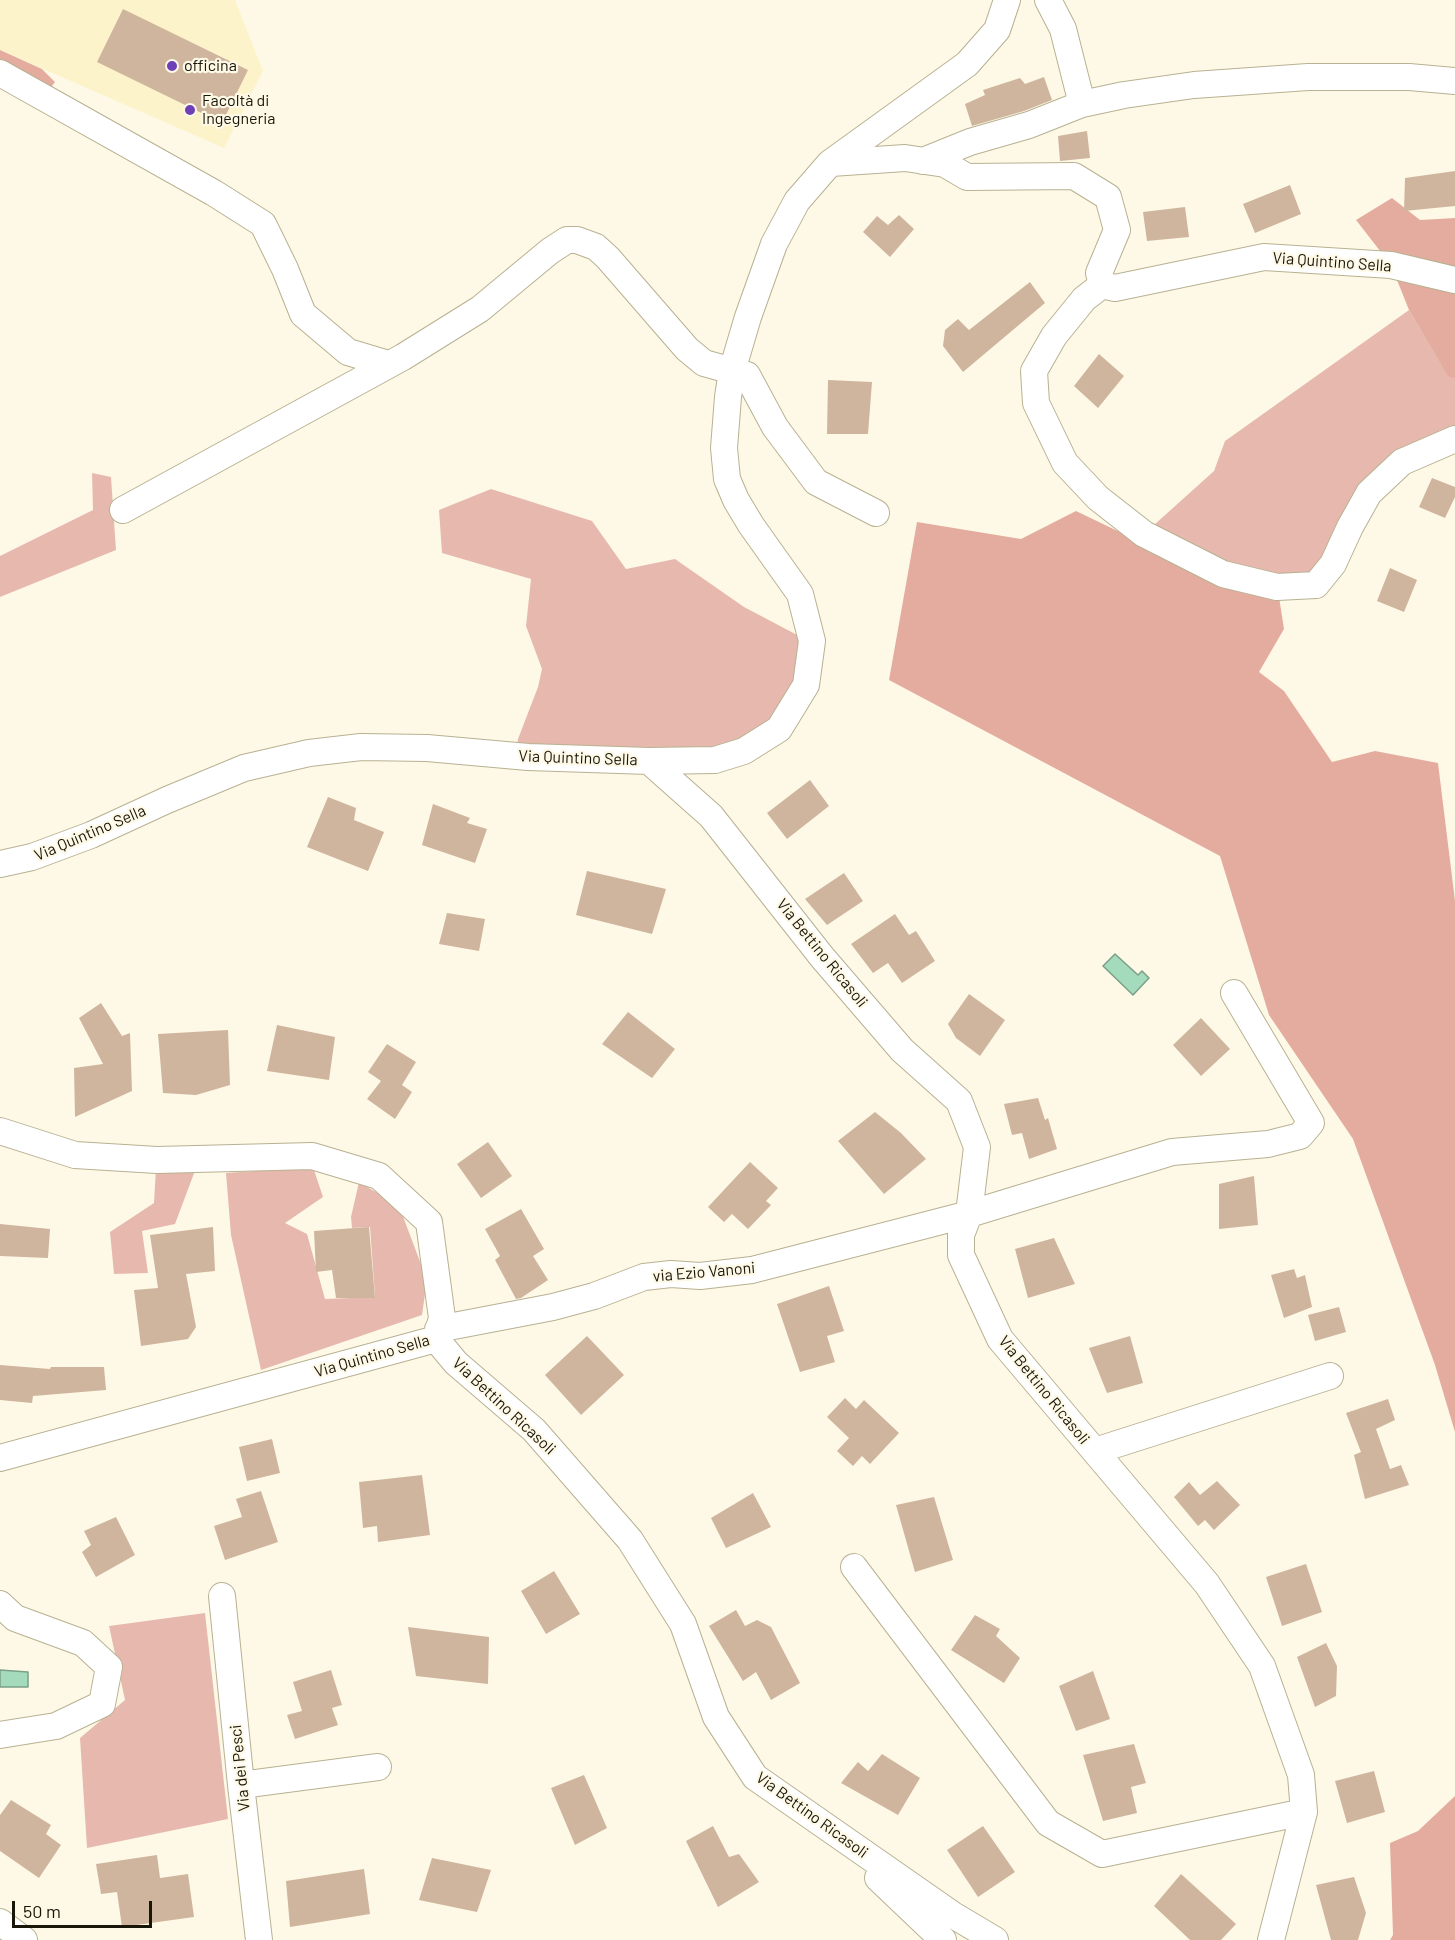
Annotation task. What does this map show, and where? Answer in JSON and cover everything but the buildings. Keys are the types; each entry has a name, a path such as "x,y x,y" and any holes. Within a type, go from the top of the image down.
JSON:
{"street":[{"name":"Via Quintino Sella","path":"0,864 32,857 91,835 177,795 244,768 309,753 361,747 416,748 528,757 649,761 715,760 744,751 779,729 806,685 812,641 800,594 736,500 727,479 724,448 732,371 761,275 774,244 797,201 830,163 967,64 997,30 1007,0"},
{"path":"1048,0 1063,29 1082,104"},
{"path":"0,73 214,193 263,224 285,269 303,315 348,352 388,364"},
{"path":"923,161 970,142 1029,125 1082,104 1194,86 1308,77 1408,77 1455,81"},
{"path":"830,163 905,158 945,164 967,177 1074,176 1108,197 1117,230 1100,273 1102,285 1084,299 1054,336 1034,370 1036,403 1065,463 1098,498 1144,534 1223,574 1277,587 1316,585 1333,564 1369,493 1402,462 1455,439"},
{"path":"123,510 388,364 480,309 550,251 567,240 577,240 596,247 608,258 687,350 704,363 747,375 775,427 816,482 876,513"},
{"name":"Via Quintino Sella","path":"1102,285 1115,288 1264,257 1391,265 1455,280"},
{"name":"Via Bettino Ricasoli","path":"649,761 711,816 822,957 902,1050 959,1101 977,1147 969,1214 961,1235 961,1255 1000,1339 1207,1584 1262,1666 1301,1775 1304,1812 1271,1940"},
{"name":"via Ezio Vanoni","path":"437,1334 594,1296 644,1277 671,1274 700,1276 752,1270 969,1214 1172,1152 1268,1144 1300,1136 1311,1123 1234,993"},
{"name":"Via Quintino Sella","path":"0,1131 75,1155 157,1160 312,1156 379,1176 429,1222 442,1318 437,1334 0,1458"},
{"name":"Via Bettino Ricasoli","path":"437,1334 456,1363 534,1431 630,1540 683,1624 716,1717 755,1777 953,1915 995,1940"},
{"path":"1095,1451 1330,1376"},
{"path":"854,1567 1048,1823 1102,1854 1304,1812"},
{"name":"Via dei Pesci","path":"222,1596 259,1940"},
{"path":"0,1604 15,1618 83,1643 110,1667 102,1704 56,1726 0,1735"},
{"path":"241,1785 378,1767"},
{"path":"822,1824 944,1940"},
{"path":"0,1922 24,1940"}],"shaded area":[{"name":"Facoltà di Ingegneria","path":"0,0 235,0 263,71 224,148 0,50"},
{"path":"0,50 42,69 55,82 42,99 0,88"},
{"path":"1392,198 1420,220 1455,218 1455,379 1448,376 1409,310 1391,265 1356,220"},
{"path":"1409,310 1448,375 1455,379 1455,439 1402,462 1333,564 1277,587 1144,534 1214,471 1225,441"},
{"path":"92,473 111,477 116,550 0,597 0,556 93,510"},
{"path":"491,489 592,521 626,569 675,559 744,607 801,637 798,674 786,702 759,731 713,751 517,746 542,669 526,626 531,579 442,553 439,510"},
{"path":"1076,511 1234,587 1279,597 1284,629 1259,672 1284,691 1332,762 1375,751 1438,763 1455,901 1455,1432 1435,1365 1353,1139 1269,1015 1220,856 889,680 917,522 1021,539"},
{"path":"1115,954 1138,975 1142,971 1149,978 1133,995 1103,966"},
{"path":"313,1167 323,1197 285,1223 307,1234 325,1299 375,1297 370,1227 352,1228 351,1217 359,1182 399,1206 427,1280 422,1315 261,1370 231,1235 226,1173"},
{"path":"156,1168 196,1168 175,1224 142,1231 148,1273 114,1274 110,1232 154,1203"},
{"path":"205,1613 228,1819 87,1848 80,1738 125,1700 109,1626"},
{"path":"0,1670 28,1672 28,1687 0,1687"},
{"path":"1455,1796 1455,1940 1390,1940 1393,1935 1390,1843 1418,1831"}],"place":[{"name":"officina","path":"172,66"},
{"name":"Facoltà di Ingegneria","path":"190,110"}]}
